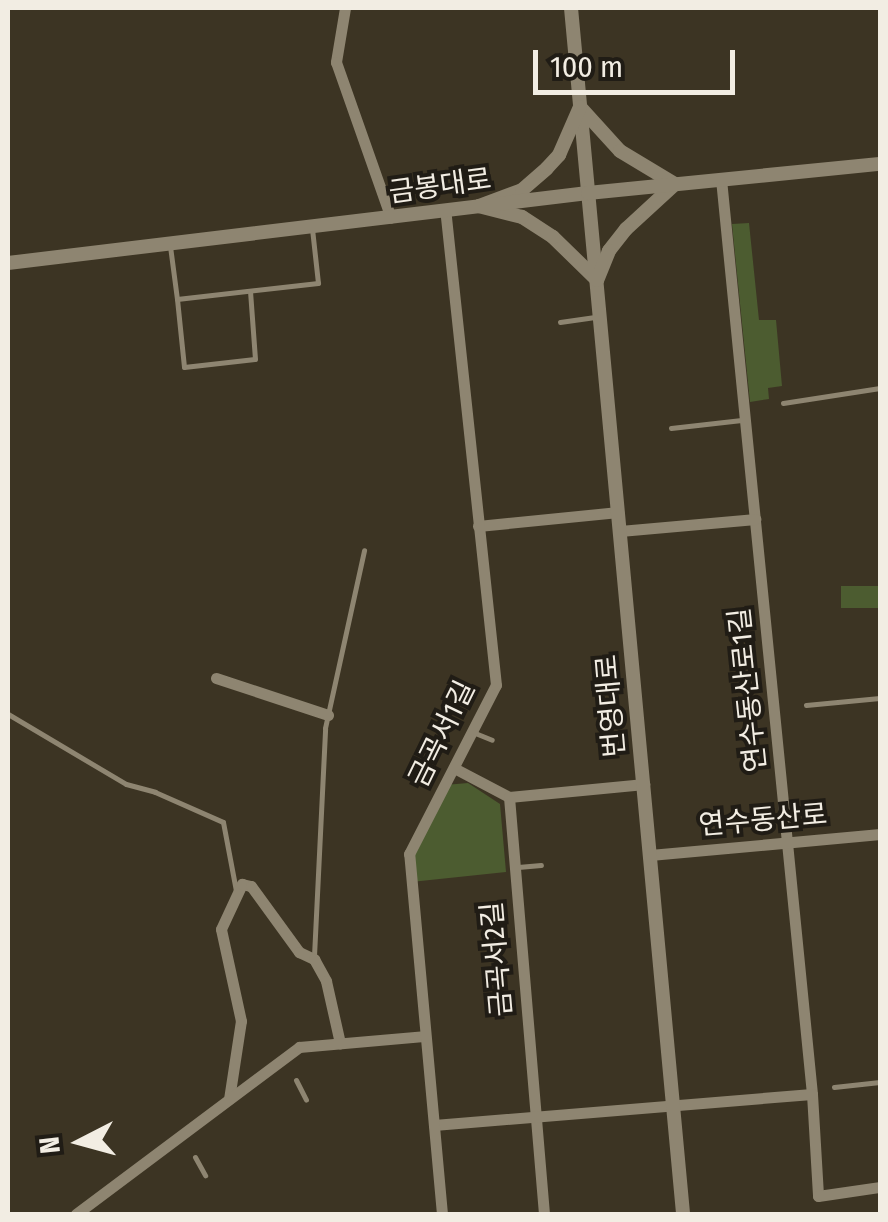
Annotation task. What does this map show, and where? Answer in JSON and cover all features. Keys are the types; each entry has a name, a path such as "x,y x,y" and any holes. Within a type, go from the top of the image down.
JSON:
{"street":[{"path":"345,8 336,62 391,218"},
{"name":"번영대로","path":"571,8 683,1214"},
{"path":"580,107 620,151 675,184 626,229 610,250 597,280 554,237 522,217 479,206 522,190 547,168 558,155 580,107"},
{"name":"금봉대로","path":"8,262 170,246 720,178 880,164"},
{"name":"연수동산로1길","path":"720,178 788,842 818,1196 880,1187"},
{"name":"금곡서1길","path":"442,1214 409,854 496,686 445,210"},
{"path":"478,526 618,512"},
{"path":"620,531 755,519"},
{"path":"216,678 328,715"},
{"path":"454,768 509,797 644,784"},
{"name":"금곡서2길","path":"509,797 544,1214"},
{"name":"연수동산로","path":"650,855 880,834"},
{"path":"229,1099 241,1021 221,929 242,884 251,886 299,952 314,959 326,981 340,1043"},
{"path":"76,1214 299,1047 424,1036"},
{"path":"434,1125 812,1094"},
{"path":"96,1198 98,1214"}],"lane":[{"path":"177,299 318,283 312,229"},
{"path":"170,246 184,367 255,360 250,291"},
{"path":"560,322 600,316"},
{"path":"783,402 880,388"},
{"path":"671,428 745,420"},
{"path":"314,959 322,869 321,762 364,550"},
{"path":"806,706 880,698"},
{"path":"8,714 126,784 156,792 222,822 236,894"},
{"path":"472,732 492,740"},
{"path":"515,867 540,865"},
{"path":"296,1080 306,1100"},
{"path":"834,1087 880,1082"},
{"path":"195,1157 205,1174"}],"green space":[{"path":"749,223 759,320 776,320 782,386 768,388 769,399 750,402 732,224"},
{"path":"841,586 880,586 880,608 841,608"},
{"path":"468,783 500,804 506,872 411,882 409,854 445,785"}]}
